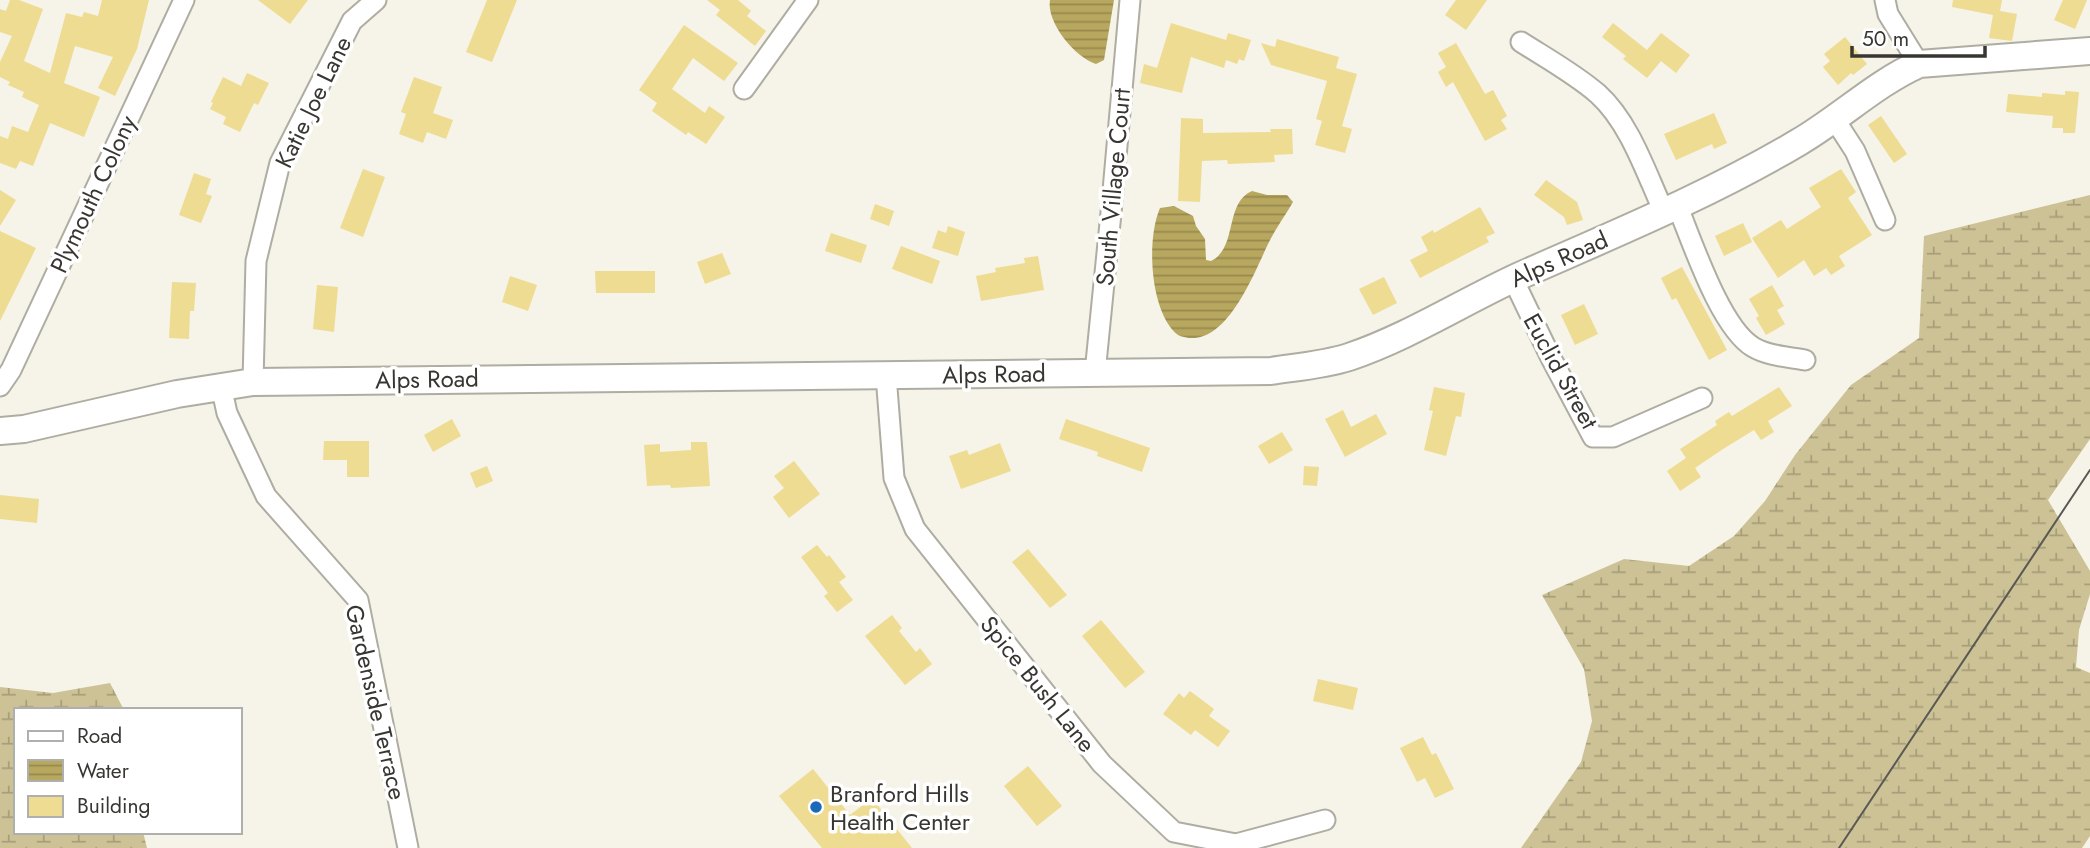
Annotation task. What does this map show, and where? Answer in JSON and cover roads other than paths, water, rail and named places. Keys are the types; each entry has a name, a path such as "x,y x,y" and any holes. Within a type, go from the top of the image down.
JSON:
{"street":[{"name":"Plymouth Colony","path":"0,386 11,370 184,0"},
{"name":"Katie Joe Lane","path":"253,382 256,261 280,163 352,21 376,0"},
{"path":"744,89 808,0"},
{"name":"South Village Court","path":"1095,373 1130,0"},
{"path":"1885,0 1888,14 1919,64 2090,51"},
{"path":"1521,42 1597,93 1610,107 1670,208 1723,311 1740,336 1766,352 1805,360"},
{"name":"Alps Road","path":"0,431 23,429 221,386 253,382 1271,371 1319,365 1349,357 1384,342 1761,164 1835,120 1902,72 1919,64"},
{"path":"1835,120 1855,151 1885,220"},
{"name":"Euclid Street","path":"1513,279 1550,358 1593,437 1613,437 1702,398"},
{"name":"Spice Bush Lane","path":"886,375 894,478 915,530 1102,764 1174,832 1236,844 1325,820"},
{"name":"Gardenside Terrace","path":"221,386 227,413 266,496 358,600 408,848"}],"water":[{"path":"1050,0 1114,0 1104,60 1096,64 1072,47 1053,19"},
{"path":"1252,191 1267,195 1287,195 1293,202 1271,238 1246,291 1223,323 1210,333 1194,338 1178,335 1161,310 1153,275 1153,238 1160,208 1174,206 1193,216 1205,239 1206,260 1211,261 1225,246 1238,205 1243,197"}],"tram line":[{"path":"1839,848 2090,470"}],"place":[{"name":"Branford Hills Health Center","path":"816,807"}]}
